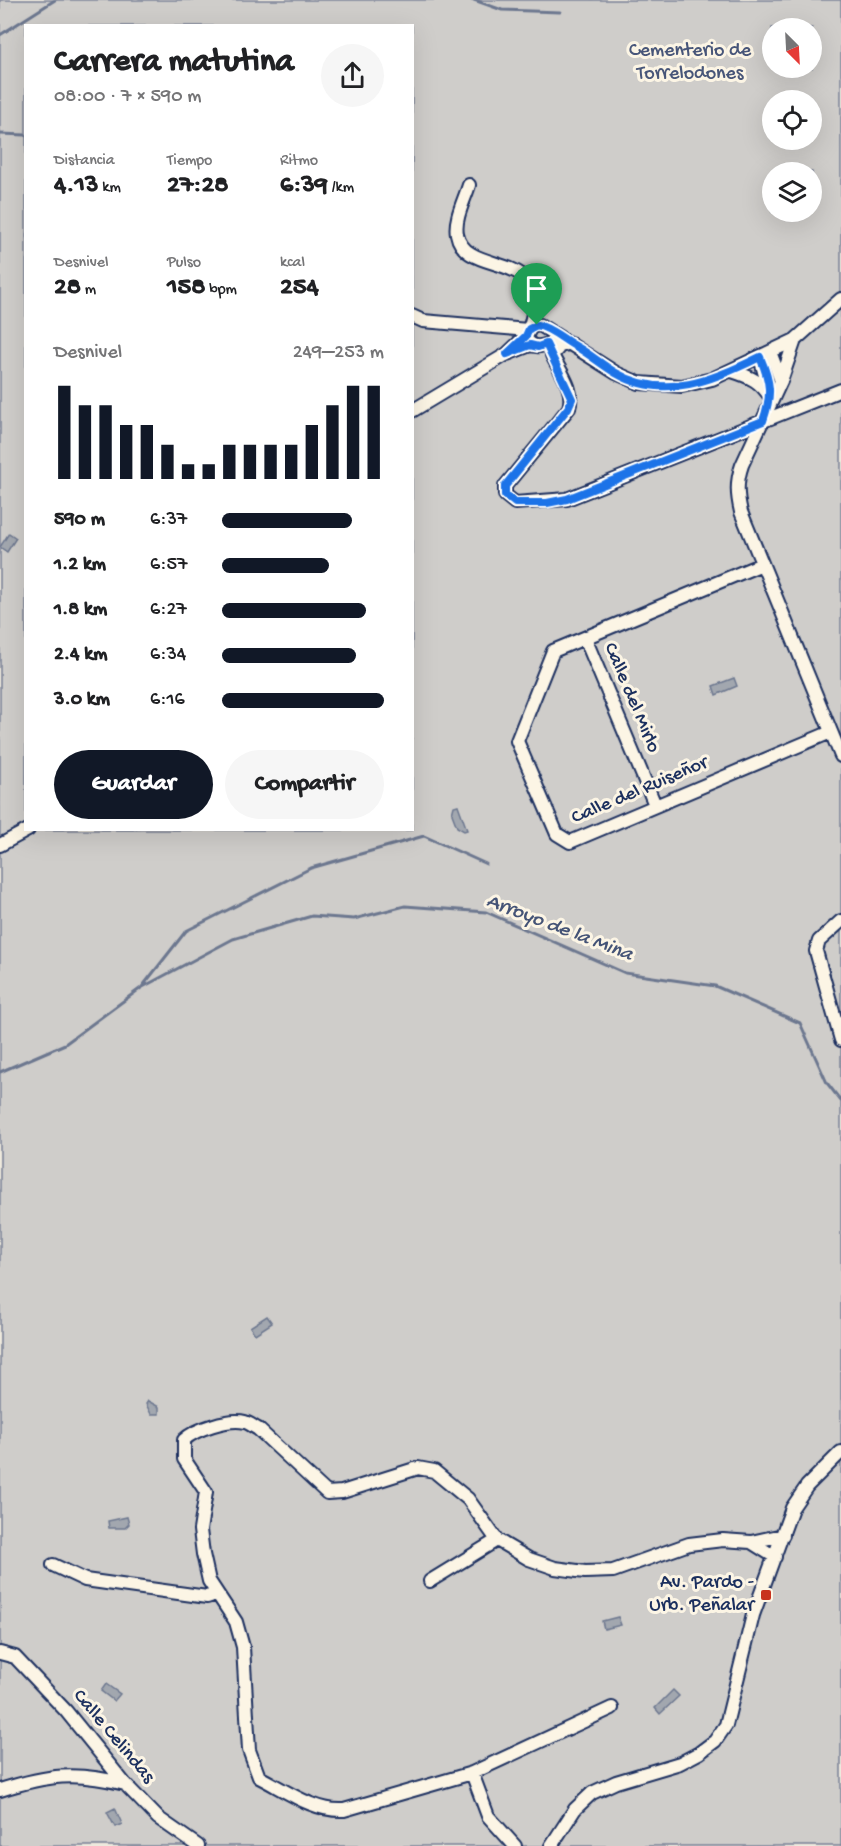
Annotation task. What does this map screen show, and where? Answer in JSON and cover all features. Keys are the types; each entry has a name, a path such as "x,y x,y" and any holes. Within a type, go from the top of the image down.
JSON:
{"street":[{"path":"469,185 456,225 460,243 476,257 509,266 526,279 535,299 534,332 538,347 560,346 565,341"},
{"path":"414,317 423,321 534,332 565,341 616,373 639,383 682,386 732,371 795,340 841,299"},
{"path":"414,410 507,354 534,332"},
{"path":"795,340 781,381 771,398 738,477 737,494 741,512 841,756"},
{"path":"548,347 572,399 568,408 505,486 505,495 515,503 538,504 567,499 841,390"},
{"path":"765,354 781,381"},
{"path":"765,354 771,398"},
{"path":"732,371 752,377 761,384 771,398"},
{"name":"Calle del Ruiseñor","path":"762,564 553,651 517,741 557,834 570,842 831,732"},
{"name":"Calle del Mirlo","path":"585,638 654,806"},
{"path":"0,845 26,831"},
{"path":"841,921 819,941 816,951 841,1040"},
{"path":"612,1707 471,1773 344,1810 331,1811 307,1802 259,1777 249,1750 243,1647 236,1622 216,1594 207,1573 200,1534 206,1492 184,1459 183,1444 190,1435 233,1421 246,1422 258,1429 327,1492 342,1492 418,1468 434,1471 481,1513 497,1540 529,1558 555,1568 585,1572 613,1571 689,1544 723,1540 751,1542 783,1535"},
{"path":"551,1846 575,1809 592,1793 616,1782 680,1763 715,1741 726,1725 753,1615 792,1508 807,1486 841,1452"},
{"path":"430,1581 497,1540"},
{"path":"751,1542 775,1557"},
{"path":"53,1565 85,1580 207,1597 216,1594"},
{"name":"Calle Celindas","path":"0,1653 15,1657 73,1719 125,1784 158,1818 198,1846"},
{"path":"471,1773 488,1816 515,1846"},
{"path":"0,1791 37,1779 90,1775 125,1784"}],"green space":[{"name":"Cementerio de Torrelodones","path":"0,0 841,0 841,1846 0,1846"}],"shaded area":[{"path":"9,533 16,538 7,552 0,547"},
{"path":"734,678 737,686 716,695 713,686"},
{"path":"458,805 467,830 464,831 457,827 452,814 454,806"},
{"path":"267,1316 272,1323 255,1334 250,1327"},
{"path":"148,1401 159,1407 159,1414 151,1414 146,1404"},
{"path":"127,1517 129,1524 125,1528 109,1528 108,1521"},
{"path":"618,1617 621,1625 604,1629 602,1621"},
{"path":"106,1684 120,1694 114,1701 101,1691"},
{"path":"673,1690 679,1696 660,1714 655,1708"},
{"path":"115,1808 122,1824 115,1827 107,1812"}],"waterway":[{"path":"0,35 55,0"},
{"path":"474,0 502,10 560,12"},
{"path":"0,134 24,135"},
{"path":"142,987 186,931 311,868 424,836 486,864"},
{"name":"Arroyo de la Mina","path":"0,1072 65,1044 141,988 233,939 312,916 354,919 405,906 486,912 625,973 715,986 800,1023 827,1083 841,1101"}],"place":[{"name":"Av. Pardo - Urb. Peñalar","path":"766,1595"}],"route":[{"path":"537,325 590,354 616,373 639,383 659,386 682,386 712,379 760,357 768,379 771,398 763,421 567,499 529,504 509,501 505,495 505,486 568,408 572,399 570,390 546,344 538,347 530,345 507,354 526,336 529,329 537,325"}]}
